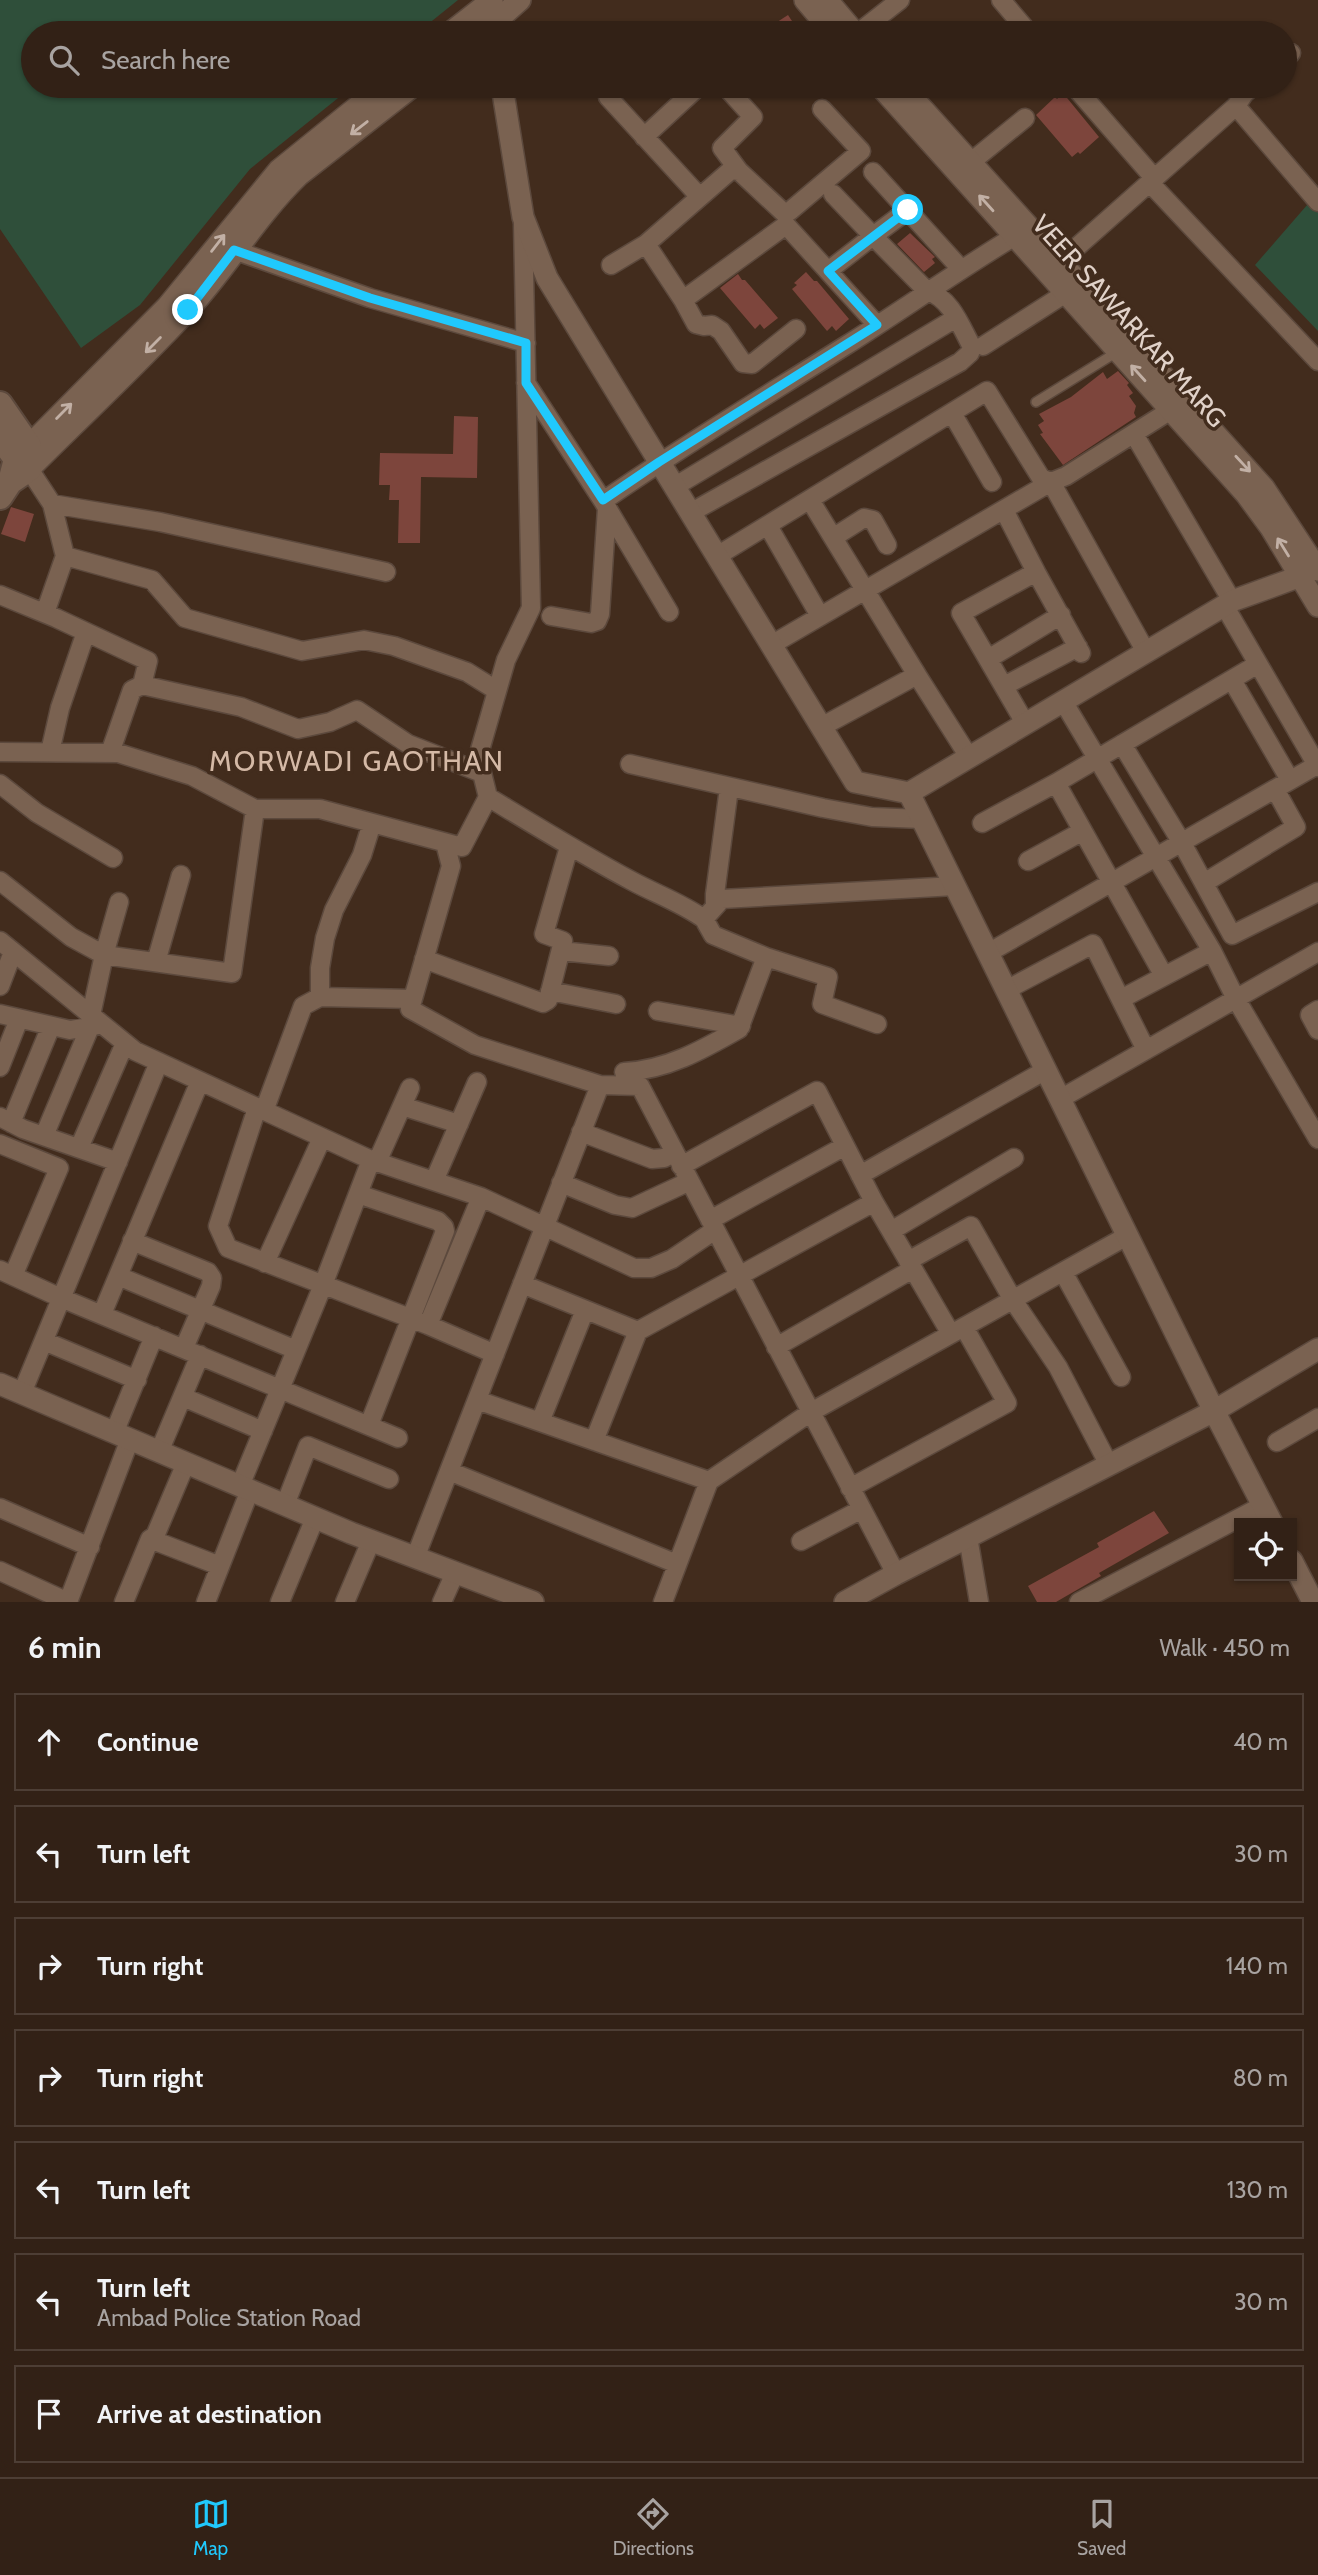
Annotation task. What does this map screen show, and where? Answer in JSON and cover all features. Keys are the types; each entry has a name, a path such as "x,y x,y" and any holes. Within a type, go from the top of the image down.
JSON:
{"main road":[{"path":"0,404 17,470"},
{"path":"0,437 17,470"}],"street":[{"path":"499,21 520,0"},
{"path":"805,0 823,21"},
{"path":"827,0 845,21"},
{"path":"872,21 900,0"},
{"path":"1001,0 1019,21"},
{"path":"489,21 490,1"},
{"path":"465,21 490,1"},
{"path":"17,470 167,307 279,170 368,98"},
{"path":"17,470 188,310 258,218 299,175 398,98"},
{"path":"0,752 118,753 192,776 255,809 320,809 462,847 488,797 478,757 506,660 531,608 523,217 504,98"},
{"path":"609,98 699,196"},
{"path":"644,137 686,98"},
{"path":"736,98 753,117 722,148 739,171 784,213 790,211 861,151 822,110"},
{"name":"VEER SAWARKAR MARG","path":"891,98 1015,236 1054,267 1066,293 1246,494 1271,528 1313,569"},
{"name":"VEER SAWARKAR MARG","path":"913,98 971,162 1054,267 1264,488 1313,569 1318,606"},
{"path":"1084,98 1152,181 1318,361"},
{"path":"1054,267 1243,98"},
{"path":"1236,106 1318,202"},
{"path":"971,162 1025,118"},
{"path":"611,265 646,244 731,170 739,171"},
{"path":"873,172 961,269"},
{"path":"691,513 960,362 970,353 972,347 956,317 938,294 927,291 833,194"},
{"path":"828,271 908,210"},
{"path":"523,217 547,278 855,782 909,793 1228,603 1313,569"},
{"path":"683,300 786,225 877,325"},
{"path":"551,616 591,624 597,621 600,614 605,504 659,462 1015,236"},
{"path":"646,244 696,324 712,325 721,331 743,363 752,364 796,329"},
{"path":"234,250 370,298 526,343"},
{"path":"983,346 1066,293"},
{"path":"674,487 956,317"},
{"path":"526,383 605,504 669,612"},
{"path":"717,556 987,391 1041,478 1051,482 1146,652"},
{"path":"771,645 1051,482 1066,476 1171,410"},
{"path":"952,413 992,482"},
{"path":"988,953 1317,766 1258,664 1228,603 1134,433"},
{"path":"17,470 52,504 65,556 46,613"},
{"path":"810,500 969,757"},
{"path":"52,504 160,523 386,572"},
{"path":"1004,510 1080,650 1004,686"},
{"path":"834,537 864,518 869,518 873,520 887,544"},
{"path":"768,526 820,616"},
{"path":"65,556 152,580 185,618 302,651 364,640 394,646 467,672 496,690"},
{"path":"1025,723 961,613 1036,572"},
{"path":"0,595 46,613 148,661 142,685"},
{"path":"988,659 1060,615"},
{"path":"50,752 60,708 86,632"},
{"path":"982,823 1096,760 1258,664"},
{"path":"821,727 917,676"},
{"path":"1204,883 1296,827 1282,784 1232,680"},
{"path":"110,753 132,690 142,685 241,707 298,729 330,722 357,710 408,744 482,773"},
{"path":"1063,701 1212,951 1236,999 1318,1139"},
{"path":"1122,744 1182,842 1232,935 1318,891"},
{"path":"630,764 729,788 873,817 922,819"},
{"path":"0,783 37,813 113,858"},
{"path":"1056,783 1164,976"},
{"path":"729,788 710,913 713,935 766,957 828,977 822,1004 877,1024"},
{"path":"909,793 1214,1412 1267,1514 1087,1600"},
{"path":"488,797 569,847 650,891 693,911 710,913"},
{"path":"0,881 71,937 104,955 232,972 255,809"},
{"path":"320,997 320,968 325,937 334,910 362,855 372,823"},
{"path":"1028,860 1083,831"},
{"path":"445,843 451,866 410,1009 475,1045 600,1085 640,1086 896,1574"},
{"path":"424,959 543,1003 548,1000 563,941 544,934 569,847"},
{"path":"156,962 181,875"},
{"path":"710,913 722,900 955,886"},
{"path":"44,1136 94,1022 104,955 120,902"},
{"path":"1006,990 1093,944 1146,1050"},
{"path":"0,986 7,947"},
{"path":"7,947 94,1022 135,1051 374,1161 481,1197 634,1268 652,1268 672,1259 713,1225 845,1146"},
{"path":"561,951 609,956"},
{"path":"1121,999 1212,951"},
{"path":"1060,1099 1318,952"},
{"path":"624,1072 646,1071 664,1066 698,1052 739,1029 766,957"},
{"path":"550,991 616,1004"},
{"path":"413,999 320,997 303,1006 260,1109 218,1226 228,1248 428,1325 495,1354"},
{"path":"1318,1010 1310,1015 1318,1030"},
{"path":"658,1011 741,1026"},
{"path":"0,1014 70,1030 94,1022"},
{"path":"0,1067 19,1019"},
{"path":"51,1026 6,1120 117,1162"},
{"path":"79,1148 125,1043"},
{"path":"22,1393 159,1062"},
{"path":"860,1175 1046,1070"},
{"path":"102,1314 200,1081"},
{"path":"434,1181 477,1082"},
{"path":"415,1558 600,1085"},
{"path":"206,1602 263,1431 358,1194 410,1088"},
{"path":"561,1183 615,1205 632,1208 682,1166 817,1091 874,1202 911,1265 1007,1403 850,1488"},
{"path":"402,1106 458,1124"},
{"path":"581,1132 652,1159 664,1158 682,1166"},
{"path":"265,1263 322,1138"},
{"path":"0,1144 59,1168 7,1273 398,1438"},
{"path":"891,1231 1014,1158"},
{"path":"358,1194 438,1221 445,1231 369,1425"},
{"path":"428,1325 481,1197"},
{"path":"594,1441 638,1331 874,1202"},
{"path":"776,1347 971,1226 1013,1300 1058,1367 1109,1465"},
{"path":"663,1602 709,1481 811,1412 1127,1236"},
{"path":"132,1241 208,1272 212,1279 200,1310 183,1397 159,1452"},
{"path":"1063,1272 1121,1377"},
{"path":"118,1276 296,1350"},
{"path":"522,1284 638,1331"},
{"path":"540,1422 585,1310"},
{"path":"0,1571 68,1602 90,1547 136,1380 155,1336"},
{"path":"44,1341 136,1380"},
{"path":"845,1602 1214,1412 1318,1349"},
{"path":"0,1384 371,1541 533,1602"},
{"path":"183,1397 263,1431"},
{"path":"477,1400 709,1481"},
{"path":"1277,1442 1318,1418"},
{"path":"285,1505 308,1446 389,1479"},
{"path":"124,1602 186,1463"},
{"path":"449,1471 677,1564"},
{"path":"0,1508 90,1547"},
{"path":"801,1541 862,1509"},
{"path":"280,1602 316,1518"},
{"path":"968,1537 979,1602"},
{"path":"150,1539 220,1566"},
{"path":"345,1602 371,1541"},
{"path":"1297,1572 1313,1602"},
{"path":"442,1602 455,1573"}],"lane":[{"path":"1036,402 1119,351"}],"green space":[{"path":"0,0 458,0 432,21 21,21 21,98 338,98 250,169 140,305 81,348 0,229"},
{"path":"1314,197 1318,203 1318,331 1255,265"}],"building":[{"path":"788,15 792,21 779,21"},
{"path":"1054,98 1067,98 1099,137 1080,154 1078,152 1072,157 1036,115"},
{"path":"910,233 935,257 932,259 935,263 924,272 897,244"},
{"path":"806,272 849,319 836,331 832,326 827,331 792,289 797,285 794,283"},
{"path":"738,274 778,318 764,329 760,324 755,329 720,288"},
{"path":"1118,371 1129,383 1127,385 1133,393 1129,396 1136,406 1136,417 1063,465 1040,434 1043,433 1038,425 1044,421 1039,414 1071,397 1103,372 1107,379"},
{"path":"454,416 478,417 477,478 421,477 420,543 398,543 399,500 389,500 390,485 379,485 380,453 453,454"},
{"path":"11,507 34,514 25,542 1,534"},
{"path":"1154,1511 1169,1533 1099,1573 1101,1576 1056,1602 1037,1602 1028,1586 1099,1547 1097,1543"}],"district":[{"name":"MORWADI GAOTHAN","path":"357,761"}],"route":[{"path":"188,310 234,250 370,298 526,343 526,383 603,500 877,325 828,271 908,210"}]}
